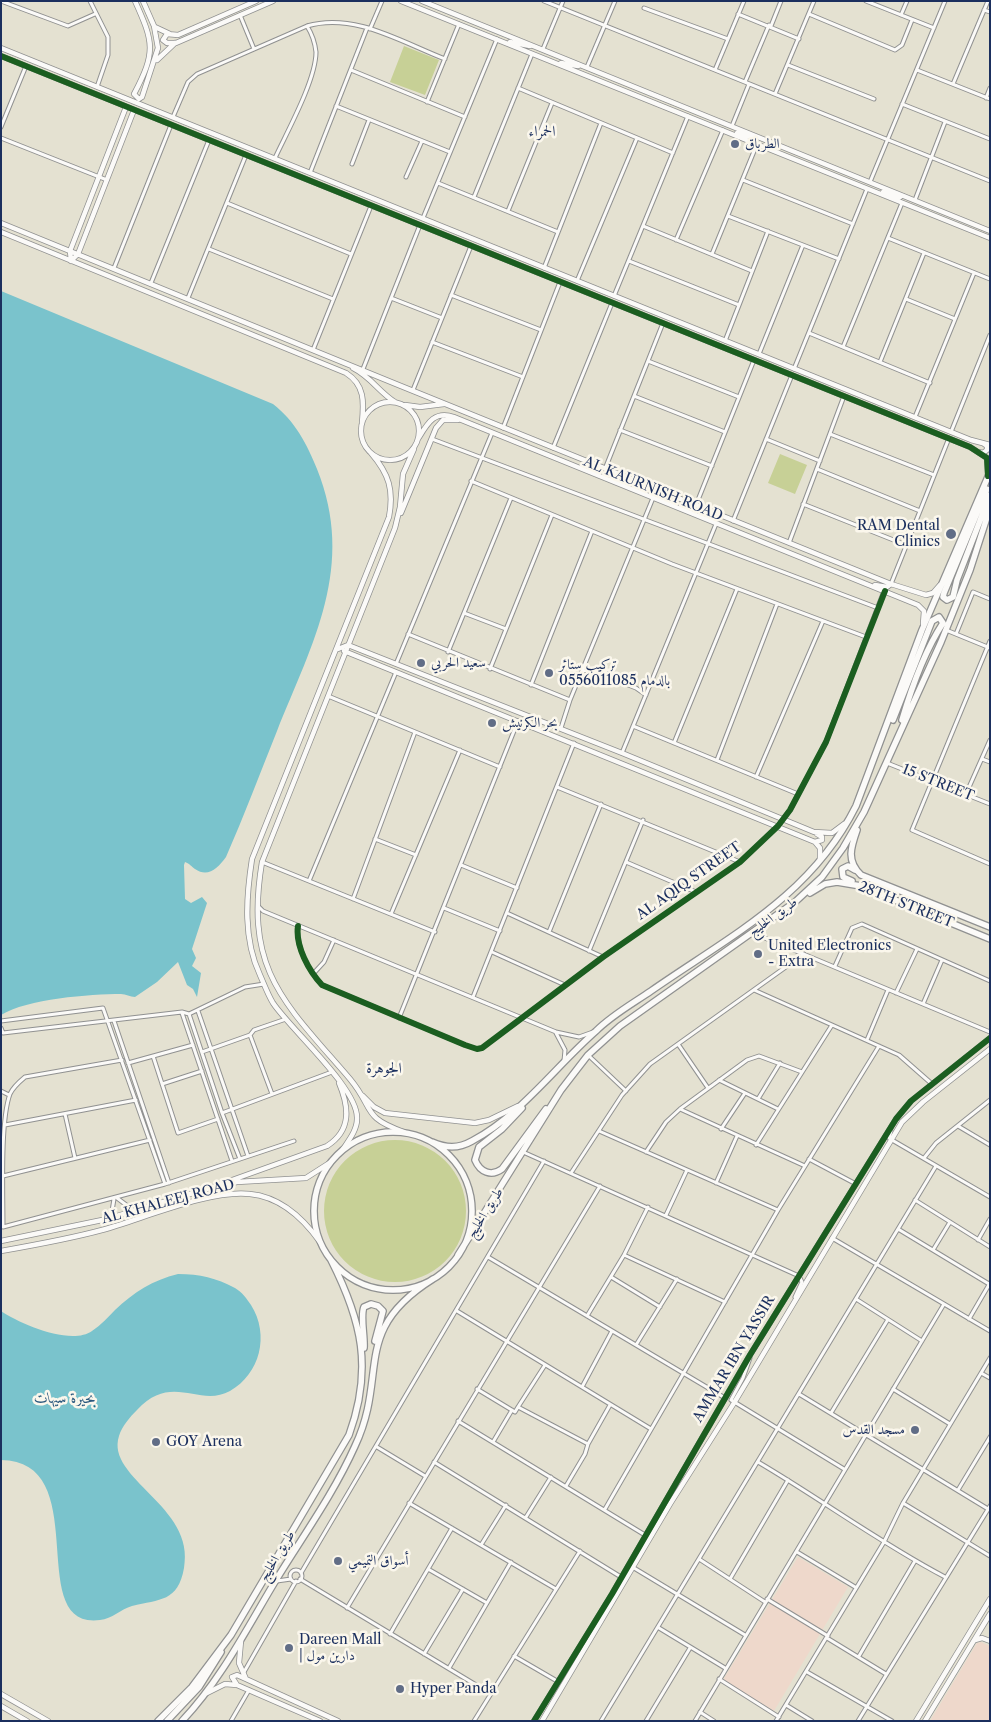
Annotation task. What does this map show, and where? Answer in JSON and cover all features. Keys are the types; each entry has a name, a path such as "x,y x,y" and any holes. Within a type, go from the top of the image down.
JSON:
{"main road":[{"path":"989,476 944,593 944,597 947,600 953,598 957,580 990,495"},
{"name":"طريق الخليج","path":"432,1142 446,1147 467,1144 492,1129 521,1104 596,1030 778,903 800,884 819,863 849,820 878,751 922,630 989,476"},
{"name":"طريق الخليج","path":"458,1255 560,1090 588,1055 620,1026 795,902 827,870 864,812 946,630 970,570 990,508"},
{"path":"878,751 892,723 932,621 939,617 943,623 931,642 908,699 898,736"},
{"name":"28TH STREET","path":"864,812 850,852 856,871 872,880 990,927"},
{"path":"856,871 846,866 841,872 843,877 861,886"},
{"name":"28TH STREET","path":"795,902 818,888 830,883 842,882 861,886 990,939"},
{"path":"542,1083 512,1120 479,1147 476,1160 482,1170 491,1173 502,1169 560,1090"},
{"path":"404,1132 432,1142 456,1164 470,1193 471,1224 458,1255 447,1269 433,1280 405,1289 388,1290 372,1287 350,1277 330,1260 320,1242 315,1222 315,1201 320,1180 331,1162 343,1149 372,1135 404,1132"},
{"name":"طريق الخليج","path":"158,1721 192,1688 230,1635 349,1435 358,1406 364,1361 352,1308 330,1260"},
{"name":"طريق الخليج","path":"182,1721 207,1693 241,1639 344,1467 361,1435 371,1394 375,1353 383,1327 396,1309 410,1295 433,1280"},
{"path":"364,1361 366,1334 362,1314 364,1307 371,1304 378,1306 383,1311 376,1333 375,1353"},
{"path":"167,1721 202,1682 230,1635"}],"street":[{"path":"1,1 68,26 95,14"},
{"path":"90,1 108,37 108,55 97,87"},
{"path":"125,99 134,94 148,64 151,47 149,33 136,1"},
{"path":"143,1 154,26 158,48 155,63 141,98 144,106"},
{"path":"154,26 178,35 256,1"},
{"path":"155,63 176,42 273,1"},
{"path":"310,173 351,70 382,1"},
{"path":"401,1 990,238"},
{"path":"422,1 990,231"},
{"path":"544,1 990,181"},
{"path":"543,49 563,1"},
{"path":"587,67 615,1"},
{"path":"715,70 744,1"},
{"path":"732,126 747,83 781,1"},
{"path":"776,94 814,1"},
{"path":"866,1 934,28"},
{"path":"902,16 907,1"},
{"path":"870,182 945,1"},
{"path":"953,84 988,1"},
{"path":"644,8 728,39"},
{"path":"984,10 990,12"},
{"path":"738,14 799,39"},
{"path":"809,14 895,50 902,45 912,20"},
{"path":"240,15 254,50"},
{"path":"173,118 188,82 197,74 307,26 324,21 341,21 369,29 444,59"},
{"path":"427,102 459,24"},
{"path":"275,159 313,72 316,53 314,42 307,26"},
{"path":"172,34 164,36 164,42 176,42"},
{"path":"497,39 543,49"},
{"path":"423,219 497,39"},
{"path":"1,48 986,445 986,450 983,453 978,452"},
{"path":"474,197 532,54"},
{"path":"1,56 948,438 978,452 988,461 989,476"},
{"path":"550,61 587,67"},
{"path":"788,65 874,99"},
{"path":"1,126 26,66"},
{"path":"351,70 464,117"},
{"path":"916,70 988,98 990,88"},
{"path":"518,88 673,153"},
{"path":"134,94 137,99 141,98"},
{"path":"508,211 552,103"},
{"path":"902,104 990,139"},
{"path":"336,106 450,152"},
{"path":"71,261 70,251 126,107"},
{"path":"71,261 78,254 134,110"},
{"path":"614,296 688,116"},
{"path":"352,164 370,120"},
{"path":"915,200 946,122"},
{"path":"544,268 601,123"},
{"path":"114,268 171,125"},
{"path":"723,130 767,140"},
{"path":"676,240 723,130"},
{"path":"1,138 107,180"},
{"path":"578,281 637,138"},
{"path":"151,283 209,140"},
{"path":"406,177 422,141"},
{"path":"712,254 757,144"},
{"path":"188,298 246,155"},
{"path":"272,165 310,173"},
{"path":"743,180 853,224"},
{"path":"438,182 558,232"},
{"path":"867,188 915,200"},
{"path":"794,369 867,188"},
{"path":"227,203 352,254"},
{"path":"843,347 902,203"},
{"path":"313,350 372,206"},
{"path":"728,216 839,259"},
{"path":"1,223 339,360 368,377 388,398 403,405 420,407 438,404 450,405"},
{"path":"420,225 448,229"},
{"path":"363,369 420,225"},
{"path":"643,226 752,271"},
{"path":"725,341 768,231"},
{"path":"1,232 346,373 357,382 363,394 362,439 385,470 390,480 391,508 386,526 252,859 246,903 250,947 273,1002 337,1077 352,1098 357,1113 356,1126 343,1149"},
{"path":"888,238 990,279"},
{"path":"759,354 803,245"},
{"path":"413,390 471,246"},
{"path":"209,249 334,299"},
{"path":"880,362 924,253"},
{"path":"629,261 739,305"},
{"path":"915,418 974,273"},
{"path":"503,428 560,282"},
{"path":"451,295 541,330"},
{"path":"391,298 442,318"},
{"path":"906,299 955,319"},
{"path":"612,303 649,310"},
{"path":"552,449 612,303"},
{"path":"604,470 663,323"},
{"path":"809,333 930,382"},
{"path":"951,432 990,335"},
{"path":"432,342 523,377"},
{"name":"AL KAURNISH ROAD","path":"339,360 552,449 891,584 926,595 933,593 941,584"},
{"path":"648,360 739,397"},
{"path":"696,505 754,360"},
{"path":"770,366 794,369"},
{"path":"733,521 792,375"},
{"path":"634,396 725,432"},
{"path":"789,543 844,396"},
{"path":"362,423 372,408 388,402 396,402"},
{"path":"394,528 400,507 403,474 418,440 418,422 415,415 403,405"},
{"name":"AL KAURNISH ROAD","path":"418,440 427,424 436,416 446,414 462,420 920,606 924,614 922,630"},
{"path":"462,420 443,420 436,428 394,528 262,862 256,903 260,945 268,970 281,997 358,1091 374,1106 385,1113 461,1122 489,1120 521,1104"},
{"path":"620,430 712,466"},
{"path":"396,664 492,433"},
{"path":"830,434 934,475"},
{"path":"859,581 887,587 891,584 948,438"},
{"path":"432,439 878,608"},
{"path":"766,439 820,461"},
{"path":"981,443 990,445"},
{"path":"371,453 388,460 407,455 414,449"},
{"path":"817,469 920,511"},
{"path":"471,481 695,573 866,637"},
{"path":"448,652 511,498"},
{"path":"560,728 653,498"},
{"path":"803,504 906,545"},
{"path":"490,669 552,515"},
{"path":"622,753 716,524 721,519 752,529"},
{"path":"531,685 592,531"},
{"path":"674,743 737,589"},
{"name":"AL AQIQ STREET","path":"400,1018 477,1049 498,1038 522,1017 602,957 740,862 778,826 826,742 885,591"},
{"path":"956,634 973,592 990,599"},
{"path":"717,760 776,604"},
{"path":"464,613 506,629"},
{"path":"756,777 823,621"},
{"path":"946,630 989,647"},
{"path":"408,634 448,652 570,700"},
{"path":"341,638 341,646 345,652 518,720 815,842 821,851 819,863"},
{"path":"990,641 912,830 990,864"},
{"path":"335,652 341,646 348,644 814,832 832,833 849,820"},
{"path":"582,671 590,670 636,688 646,695"},
{"path":"309,881 376,716 396,672"},
{"path":"328,696 500,767"},
{"path":"298,926 299,941 313,974 322,985 400,1018 518,720"},
{"path":"633,726 798,794"},
{"path":"353,899 415,732"},
{"path":"966,794 990,740"},
{"path":"474,997 574,743"},
{"path":"391,914 460,750"},
{"path":"982,759 990,762"},
{"name":"15 STREET","path":"886,762 990,804"},
{"path":"557,786 643,820 740,862"},
{"path":"549,932 601,804"},
{"path":"589,951 643,820"},
{"path":"814,832 822,839 819,842 815,842"},
{"path":"375,839 416,855"},
{"path":"262,862 435,932"},
{"path":"626,862 696,892"},
{"path":"461,865 517,888"},
{"path":"256,903 263,911 556,1032 579,1037 596,1030"},
{"path":"444,908 500,931"},
{"path":"507,913 602,957"},
{"path":"835,966 852,928 862,924 990,981"},
{"path":"753,933 990,1032"},
{"path":"313,974 324,962 334,940"},
{"path":"896,993 917,949"},
{"path":"492,952 565,985"},
{"path":"571,1173 626,1091 650,1064 804,954"},
{"path":"923,1004 942,960"},
{"path":"1,1028 2,1033 182,1012 189,1014 245,987 264,984"},
{"path":"754,990 899,1055 932,1084"},
{"path":"867,1040 888,990"},
{"path":"1,1021 103,1008 167,1184"},
{"path":"198,1011 248,1156"},
{"path":"182,1012 232,1161"},
{"path":"189,1014 222,1113 240,1159"},
{"path":"202,1052 250,1035 254,1030 286,1019"},
{"path":"114,1021 167,1184"},
{"path":"756,1145 832,1025"},
{"path":"556,1032 565,1053 564,1062"},
{"path":"250,1035 272,1094"},
{"path":"561,1042 569,1035"},
{"name":"AMMAR IBN YASSIR","path":"534,1721 621,1577 753,1351 898,1116 911,1101 990,1038"},
{"path":"307,1044 316,1047 318,1043"},
{"path":"678,1044 708,1088"},
{"path":"128,1063 193,1045"},
{"path":"605,1509 752,1254 878,1046"},
{"name":"AMMAR IBN YASSIR","path":"542,1721 634,1568 670,1504 734,1403 902,1122 923,1102 990,1049"},
{"path":"588,1055 626,1091"},
{"path":"152,1056 178,1133 218,1119"},
{"path":"646,1152 666,1122 680,1109 747,1060 759,1056 802,1072"},
{"path":"122,1060 25,1077 9,1095 5,1125 3,1227 167,1184 294,1141"},
{"path":"758,1100 780,1063"},
{"path":"162,1084 202,1071"},
{"path":"222,1113 332,1072"},
{"path":"213,1187 327,1146 336,1140 343,1130 348,1112 346,1099 337,1077"},
{"path":"718,1080 778,1109"},
{"path":"1,1091 9,1095"},
{"path":"358,1091 374,1119 384,1125 404,1132"},
{"path":"721,1129 745,1093"},
{"path":"5,1125 136,1100"},
{"path":"924,1158 936,1143 989,1101"},
{"path":"680,1109 805,1166"},
{"path":"65,1114 75,1158"},
{"path":"898,1116 889,1134 892,1140 990,1197"},
{"path":"958,1126 990,1145"},
{"path":"598,1131 778,1210"},
{"path":"716,1183 736,1136"},
{"path":"3,1176 150,1140"},
{"path":"522,1152 799,1276 802,1282 789,1310"},
{"path":"809,1159 856,1184"},
{"path":"300,1579 301,1573 544,1161"},
{"name":"AL KHALEEJ ROAD","path":"1,1241 136,1212 213,1187 237,1182 306,1178 314,1175 331,1162"},
{"path":"601,1721 936,1166"},
{"path":"666,1215 687,1170"},
{"path":"347,1608 600,1186"},
{"path":"1,1251 94,1232 218,1195 235,1193 259,1195 283,1205 302,1219 320,1242"},
{"path":"115,1198 127,1208 136,1212"},
{"path":"107,1219 112,1211 115,1198"},
{"path":"915,1200 990,1247"},
{"path":"587,1316 624,1255 648,1207"},
{"path":"978,1240 990,1219"},
{"path":"933,1250 950,1222"},
{"path":"898,1229 989,1284 969,1319"},
{"path":"832,1238 878,1263 990,1331"},
{"path":"624,1255 725,1302"},
{"path":"488,1257 725,1398"},
{"path":"610,1277 660,1307"},
{"path":"636,1345 677,1279"},
{"path":"856,1299 922,1341"},
{"path":"695,1721 725,1668 797,1552 824,1502 944,1304"},
{"path":"457,1311 651,1429"},
{"path":"831,1413 888,1320"},
{"path":"582,1387 612,1331"},
{"path":"753,1351 743,1378 730,1400 778,1427 844,1469"},
{"path":"719,1679 778,1719 855,1587 884,1542 903,1503 990,1358"},
{"path":"477,1389 515,1412 545,1365"},
{"path":"981,1373 990,1378"},
{"path":"893,1388 950,1424"},
{"path":"799,1394 989,1507 858,1721"},
{"path":"566,1486 610,1405"},
{"path":"518,1407 588,1444"},
{"path":"493,1442 512,1410"},
{"path":"458,1421 605,1509 644,1535"},
{"path":"958,1490 990,1437"},
{"path":"377,1447 425,1476"},
{"path":"434,1462 621,1577"},
{"path":"758,1462 824,1502 884,1542 945,1577"},
{"path":"526,1518 551,1477"},
{"path":"730,1579 788,1480"},
{"path":"409,1503 556,1589"},
{"path":"903,1503 990,1556"},
{"path":"481,1545 506,1505"},
{"path":"390,1634 452,1528"},
{"path":"474,1721 580,1551"},
{"path":"797,1552 855,1587"},
{"path":"289,1559 291,1565 301,1573"},
{"path":"699,1559 886,1674"},
{"path":"859,1656 915,1561"},
{"path":"449,1668 511,1562"},
{"path":"634,1568 745,1635"},
{"path":"428,1569 487,1603"},
{"path":"290,1578 291,1572 296,1570"},
{"path":"276,1581 290,1578 296,1581"},
{"path":"300,1579 491,1694"},
{"path":"244,1672 296,1581 300,1579"},
{"path":"424,1654 463,1589"},
{"path":"916,1721 990,1600"},
{"path":"926,1721 990,1614"},
{"path":"986,1621 990,1628"},
{"path":"658,1628 725,1668"},
{"path":"975,1640 982,1638 989,1641 990,1637"},
{"path":"241,1639 239,1663 246,1679"},
{"path":"646,1721 690,1648"},
{"path":"514,1656 557,1681"},
{"path":"806,1672 866,1708 892,1721"},
{"path":"237,1685 232,1676 236,1675 246,1679 328,1719 338,1721"},
{"path":"207,1693 225,1684 237,1685 250,1689 320,1721"},
{"path":"231,1721 250,1689"},
{"path":"1,1694 48,1721"},
{"path":"786,1705 812,1721"},
{"path":"1,1706 27,1721"},
{"path":"700,1712 714,1721"}],"shaded area":[{"path":"798,1557 848,1587 774,1711 723,1680"},
{"path":"981,1642 990,1646 990,1721 930,1721 977,1643"}],"green space":[{"path":"404,46 439,60 425,95 390,82"},
{"path":"780,454 807,465 795,494 768,483"},
{"path":"395,1140 409,1141 422,1145 435,1152 445,1161 454,1171 461,1184 465,1197 465,1225 461,1238 454,1251 445,1261 435,1270 422,1277 409,1281 395,1282 381,1281 368,1277 355,1270 345,1261 336,1251 329,1238 325,1225 324,1211 325,1197 329,1184 336,1171 345,1161 355,1152 368,1145 381,1141"}],"water":[{"path":"1,291 273,404 294,425 309,451 328,504 332,538 331,571 316,635 304,666 226,857 220,865 208,872 200,872 185,862 184,865 185,899 191,903 202,897 207,903 192,949 196,958 192,966 201,973 197,997 193,989 187,985 178,962 157,982 135,997 123,994 76,996 26,1005 1,1015"},
{"name":"بحيرة سيهات","path":"178,1274 214,1279 235,1288 242,1294 251,1305 257,1317 261,1341 259,1353 249,1375 230,1391 219,1395 207,1396 174,1392 162,1393 150,1399 124,1425 119,1436 118,1451 125,1466 165,1510 177,1527 184,1546 184,1568 177,1587 166,1597 128,1607 100,1620 77,1616 65,1599 59,1574 54,1514 46,1487 29,1468 1,1460 1,1311 20,1322 46,1332 59,1335 83,1335 95,1329 137,1292 152,1283"}],"cycle path":[{"path":"1,56 970,447 987,458 988,476"},
{"path":"298,926 299,942 304,958 312,973 322,985 465,1045 477,1049 482,1048 603,957 740,862 778,826 790,810 826,742 885,591"},
{"path":"534,1721 612,1594 750,1355 896,1119 911,1101 990,1038"}],"place":[{"name":"الطرباق","path":"735,144"},
{"name":"RAM Dental Clinics","path":"951,534"},
{"name":"سعيد الحربي","path":"421,663"},
{"name":"تركيب ستائر بالدمام 0556011085","path":"549,673"},
{"name":"بحر الكرنيش","path":"492,723"},
{"name":"United Electronics - Extra","path":"758,954"},
{"name":"مسجد القدس","path":"915,1430"},
{"name":"GOY Arena","path":"156,1442"},
{"name":"أسواق التميمي","path":"338,1561"},
{"name":"Dareen Mall | دارين مول","path":"289,1648"},
{"name":"Hyper Panda","path":"400,1689"}],"district":[{"name":"الحمراء","path":"542,132"},
{"name":"الجوهرة","path":"384,1069"}]}
